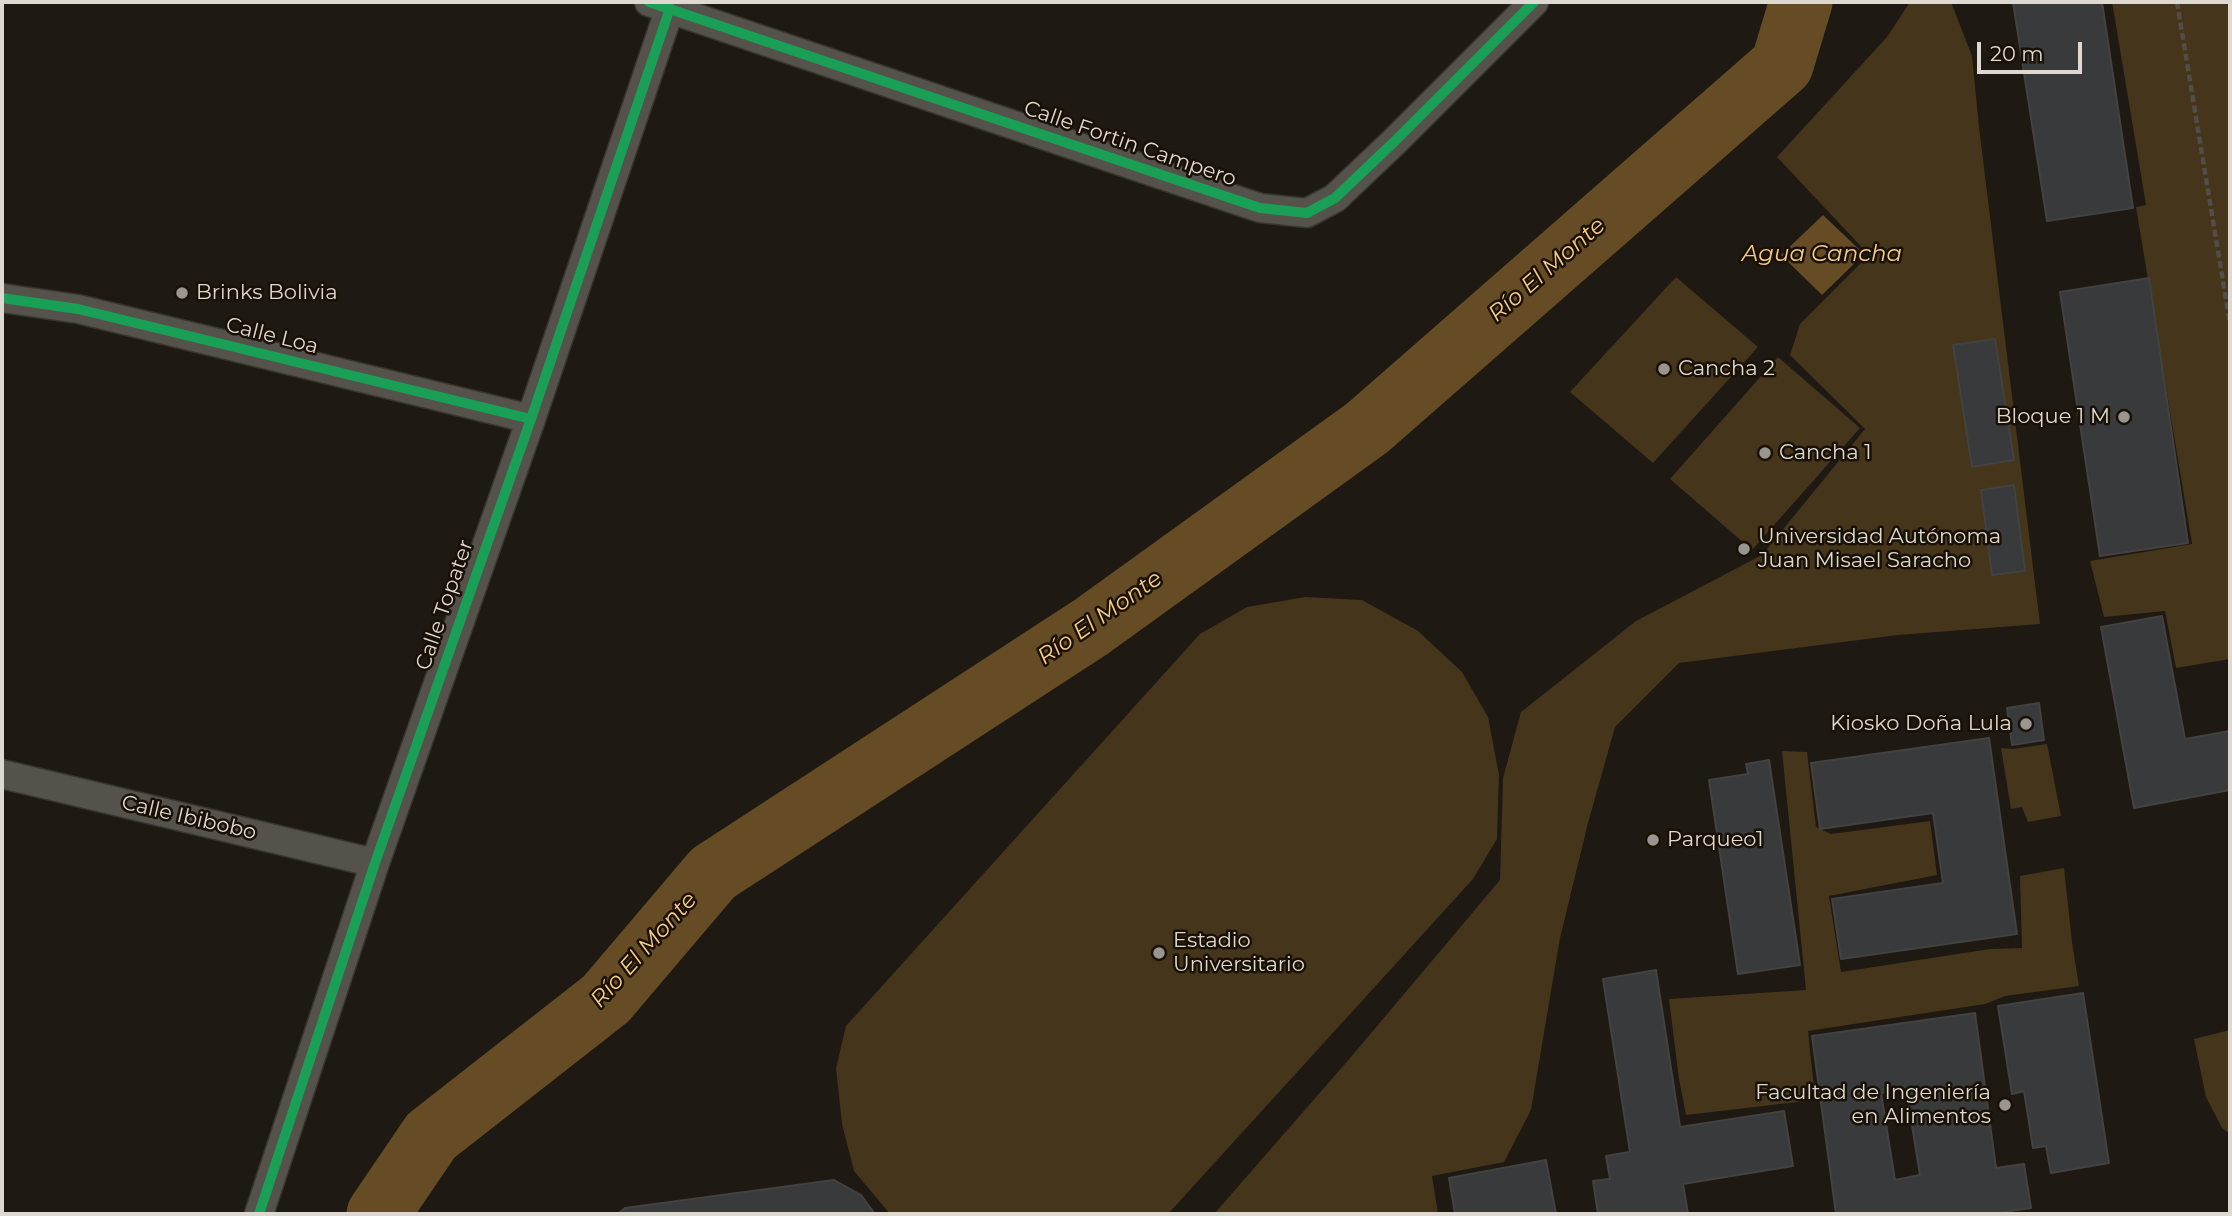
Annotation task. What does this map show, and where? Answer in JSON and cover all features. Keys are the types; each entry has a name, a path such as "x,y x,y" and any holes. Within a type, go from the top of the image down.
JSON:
{"street":[{"name":"Calle Fortin Campero","path":"659,5 1260,208 1307,213 1335,198 1534,2"},
{"name":"Calle Topater","path":"259,1214 375,863 531,419 659,5"},
{"name":"Calle Loa","path":"2,298 78,309 531,419"},
{"name":"Calle Ibibobo","path":"2,774 375,863"}],"path":[{"path":"2177,2 2230,324"}],"shaded area":[{"path":"1910,2 1951,2 1972,56 2040,624 1898,635 1679,663 1615,727 1560,938 1531,1110 1504,1162 1432,1176 1438,1214 1214,1214 1500,880 1503,778 1521,712 1636,621 1762,555 1865,429 1790,355 1800,324 1869,255 1777,157 1887,37"},
{"path":"2112,2 2230,2 2230,659 2176,668 2165,611 2104,617 2090,561 2192,544 2136,207 2146,205"},
{"name":"Cancha 2","path":"1676,277 1758,347 1653,463 1570,392"},
{"name":"Cancha 1","path":"1778,357 1860,428 1752,550 1670,479"},
{"name":"Estadio Universitario","path":"1305,597 1362,600 1418,631 1462,672 1488,717 1499,775 1497,839 1473,879 1168,1214 890,1214 854,1171 842,1124 836,1068 846,1026 1200,634 1247,607"},
{"path":"2047,744 2061,816 2028,822 2022,807 2011,809 2001,748"},
{"path":"1782,751 1807,752 1816,827 1831,834 1930,821 1937,875 1829,896 1841,972 1990,949 2022,948 2020,876 2064,868 2079,986 2005,996 1985,1004 1808,1031 1814,1087 1806,1101 1686,1115 1669,999 1806,990"},
{"path":"2230,1030 2230,1134 2222,1128 2206,1097 2194,1039"}],"water":[{"name":"Agua Cancha","path":"1823,215 1864,254 1822,295 1781,255"}],"building":[{"path":"2013,2 2102,2 2133,208 2047,221"},
{"name":"Bloque 1 M","path":"2149,278 2188,543 2100,556 2060,292"},
{"path":"1995,339 2014,460 1972,467 1953,345"},
{"path":"2014,485 2025,571 1992,575 1981,490"},
{"path":"2162,616 2185,739 2230,731 2230,790 2134,808 2101,627"},
{"name":"Kiosko Doña Lula","path":"2039,703 2044,740 2012,745 2007,708"},
{"path":"1989,738 2017,934 1841,959 1832,899 1943,883 1933,813 1820,829 1811,763"},
{"path":"1769,760 1800,965 1738,974 1709,780 1748,774 1746,764"},
{"path":"1656,970 1680,1127 1784,1111 1793,1166 1683,1184 1688,1214 1598,1214 1593,1181 1610,1179 1606,1156 1630,1152 1603,979"},
{"path":"2083,993 2109,1163 2051,1173 2046,1146 2033,1148 2024,1091 2012,1094 1998,1006"},
{"path":"1975,1013 1996,1168 2024,1164 2031,1208 1989,1214 1836,1214 1812,1036","holes":["1906,1088 1920,1175 1895,1180 1881,1093"]},
{"path":"1546,1160 1556,1214 1455,1214 1449,1178"},
{"path":"834,1180 861,1195 875,1214 618,1214 625,1208"}],"waterway":[{"name":"Río El Monte","path":"378,1214 431,1136 606,999 713,873 1091,627 1367,428 1782,65 1801,2"}],"cycle path":[{"path":"649,2 1260,208 1307,213 1335,198 1534,2"},
{"path":"259,1214 375,863 531,419 670,8"},
{"path":"2,298 78,309 531,419"}],"place":[{"name":"Brinks Bolivia","path":"182,293"},
{"name":"Cancha 2","path":"1664,369"},
{"name":"Bloque 1 M","path":"2124,417"},
{"name":"Cancha 1","path":"1765,453"},
{"name":"Universidad Autónoma Juan Misael Saracho","path":"1744,549"},
{"name":"Kiosko Doña Lula","path":"2026,724"},
{"name":"Parqueo1","path":"1653,840"},
{"name":"Estadio Universitario","path":"1159,953"},
{"name":"Facultad de Ingeniería en Alimentos","path":"2005,1105"}]}
